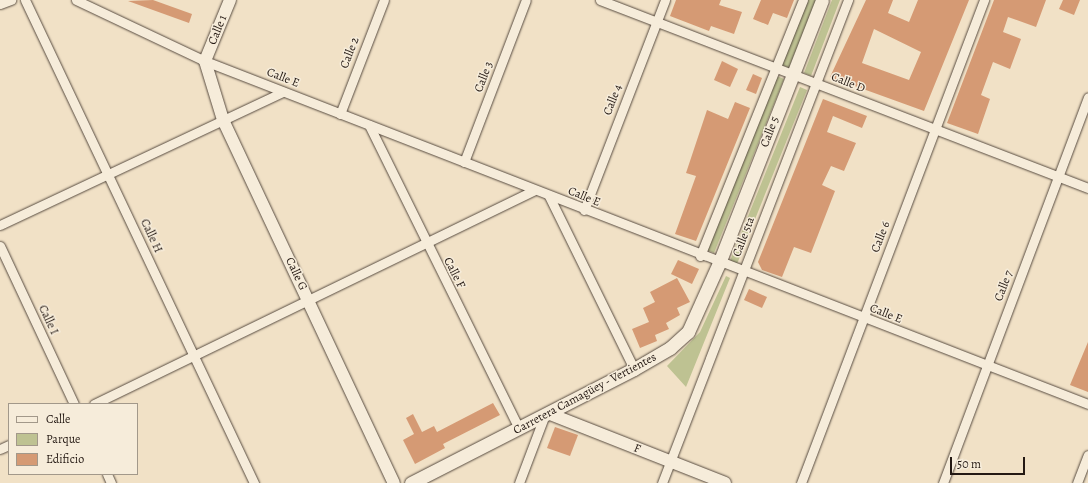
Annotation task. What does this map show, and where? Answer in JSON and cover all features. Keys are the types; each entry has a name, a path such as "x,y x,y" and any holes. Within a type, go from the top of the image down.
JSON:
{"main road":[{"name":"Calle 5","path":"719,263 822,0"},
{"name":"Carretera Camagüey - Vertientes","path":"411,483 547,416 670,348 688,332 719,263"}],"street":[{"path":"0,4 11,0"},
{"name":"Calle H","path":"25,0 254,483"},
{"name":"Calle E","path":"76,0 205,61 700,256 1088,404"},
{"name":"Calle 1","path":"205,61 230,0"},
{"name":"Calle 2","path":"340,114 384,0"},
{"name":"Calle 3","path":"464,162 526,0"},
{"name":"Calle D","path":"600,0 1088,188"},
{"name":"Calle 4","path":"584,210 665,0"},
{"name":"Calle 5","path":"700,256 803,0"},
{"name":"Calle 5ta","path":"662,483 848,0"},
{"name":"Calle 6","path":"801,483 984,0"},
{"name":"Calle G","path":"205,61 223,120 394,483"},
{"path":"0,225 284,92"},
{"name":"Calle 7","path":"943,483 1088,98"},
{"name":"Calle F","path":"369,125 426,244 519,429"},
{"path":"96,403 309,302 534,190"},
{"path":"549,196 634,369"},
{"name":"Calle I","path":"0,246 74,403"},
{"path":"519,483 547,416"},
{"name":"F","path":"547,416 724,483"},
{"path":"1077,483 1088,455"}],"green space":[{"path":"808,0 816,0 789,68 782,65"},
{"path":"832,0 840,0 811,76 804,73"},
{"path":"777,76 784,79 714,253 707,250"},
{"path":"800,87 807,90 737,264 730,261"},
{"path":"726,276 730,278 686,387 667,366 700,332"}],"building":[{"path":"153,0 192,14 189,23 128,1"},
{"path":"676,0 721,0 719,5 742,12 734,34 711,26 709,31 670,16"},
{"path":"761,0 794,0 787,18 773,13 768,25 753,19"},
{"path":"866,0 893,0 888,13 909,22 918,0 969,0 924,111 830,77","holes":["874,29 921,52 909,80 862,63"]},
{"path":"994,0 1046,0 1036,27 1008,17 1003,32 1021,39 1010,69 993,62 981,95 990,99 978,134 947,123"},
{"path":"1063,0 1080,0 1074,15 1059,9"},
{"path":"722,61 738,69 730,87 714,80"},
{"path":"753,74 762,78 756,94 746,90"},
{"path":"823,99 867,116 862,128 833,116 827,132 856,143 844,171 831,166 822,185 835,191 811,253 794,247 782,277 762,270 758,262"},
{"path":"735,102 750,108 696,241 675,234 696,176 686,173 707,110 728,119"},
{"path":"678,260 699,269 692,284 671,274"},
{"path":"677,278 690,302 677,308 680,315 666,323 669,329 655,335 657,341 640,348 632,329 649,322 643,308 655,302 650,292"},
{"path":"749,289 767,297 762,308 744,300"},
{"path":"1088,342 1088,392 1070,385"},
{"path":"493,403 500,415 443,444 445,448 415,464 403,440 414,434 406,418 413,414 422,432 434,426 437,432"},
{"path":"555,427 578,435 570,456 547,448"}]}
